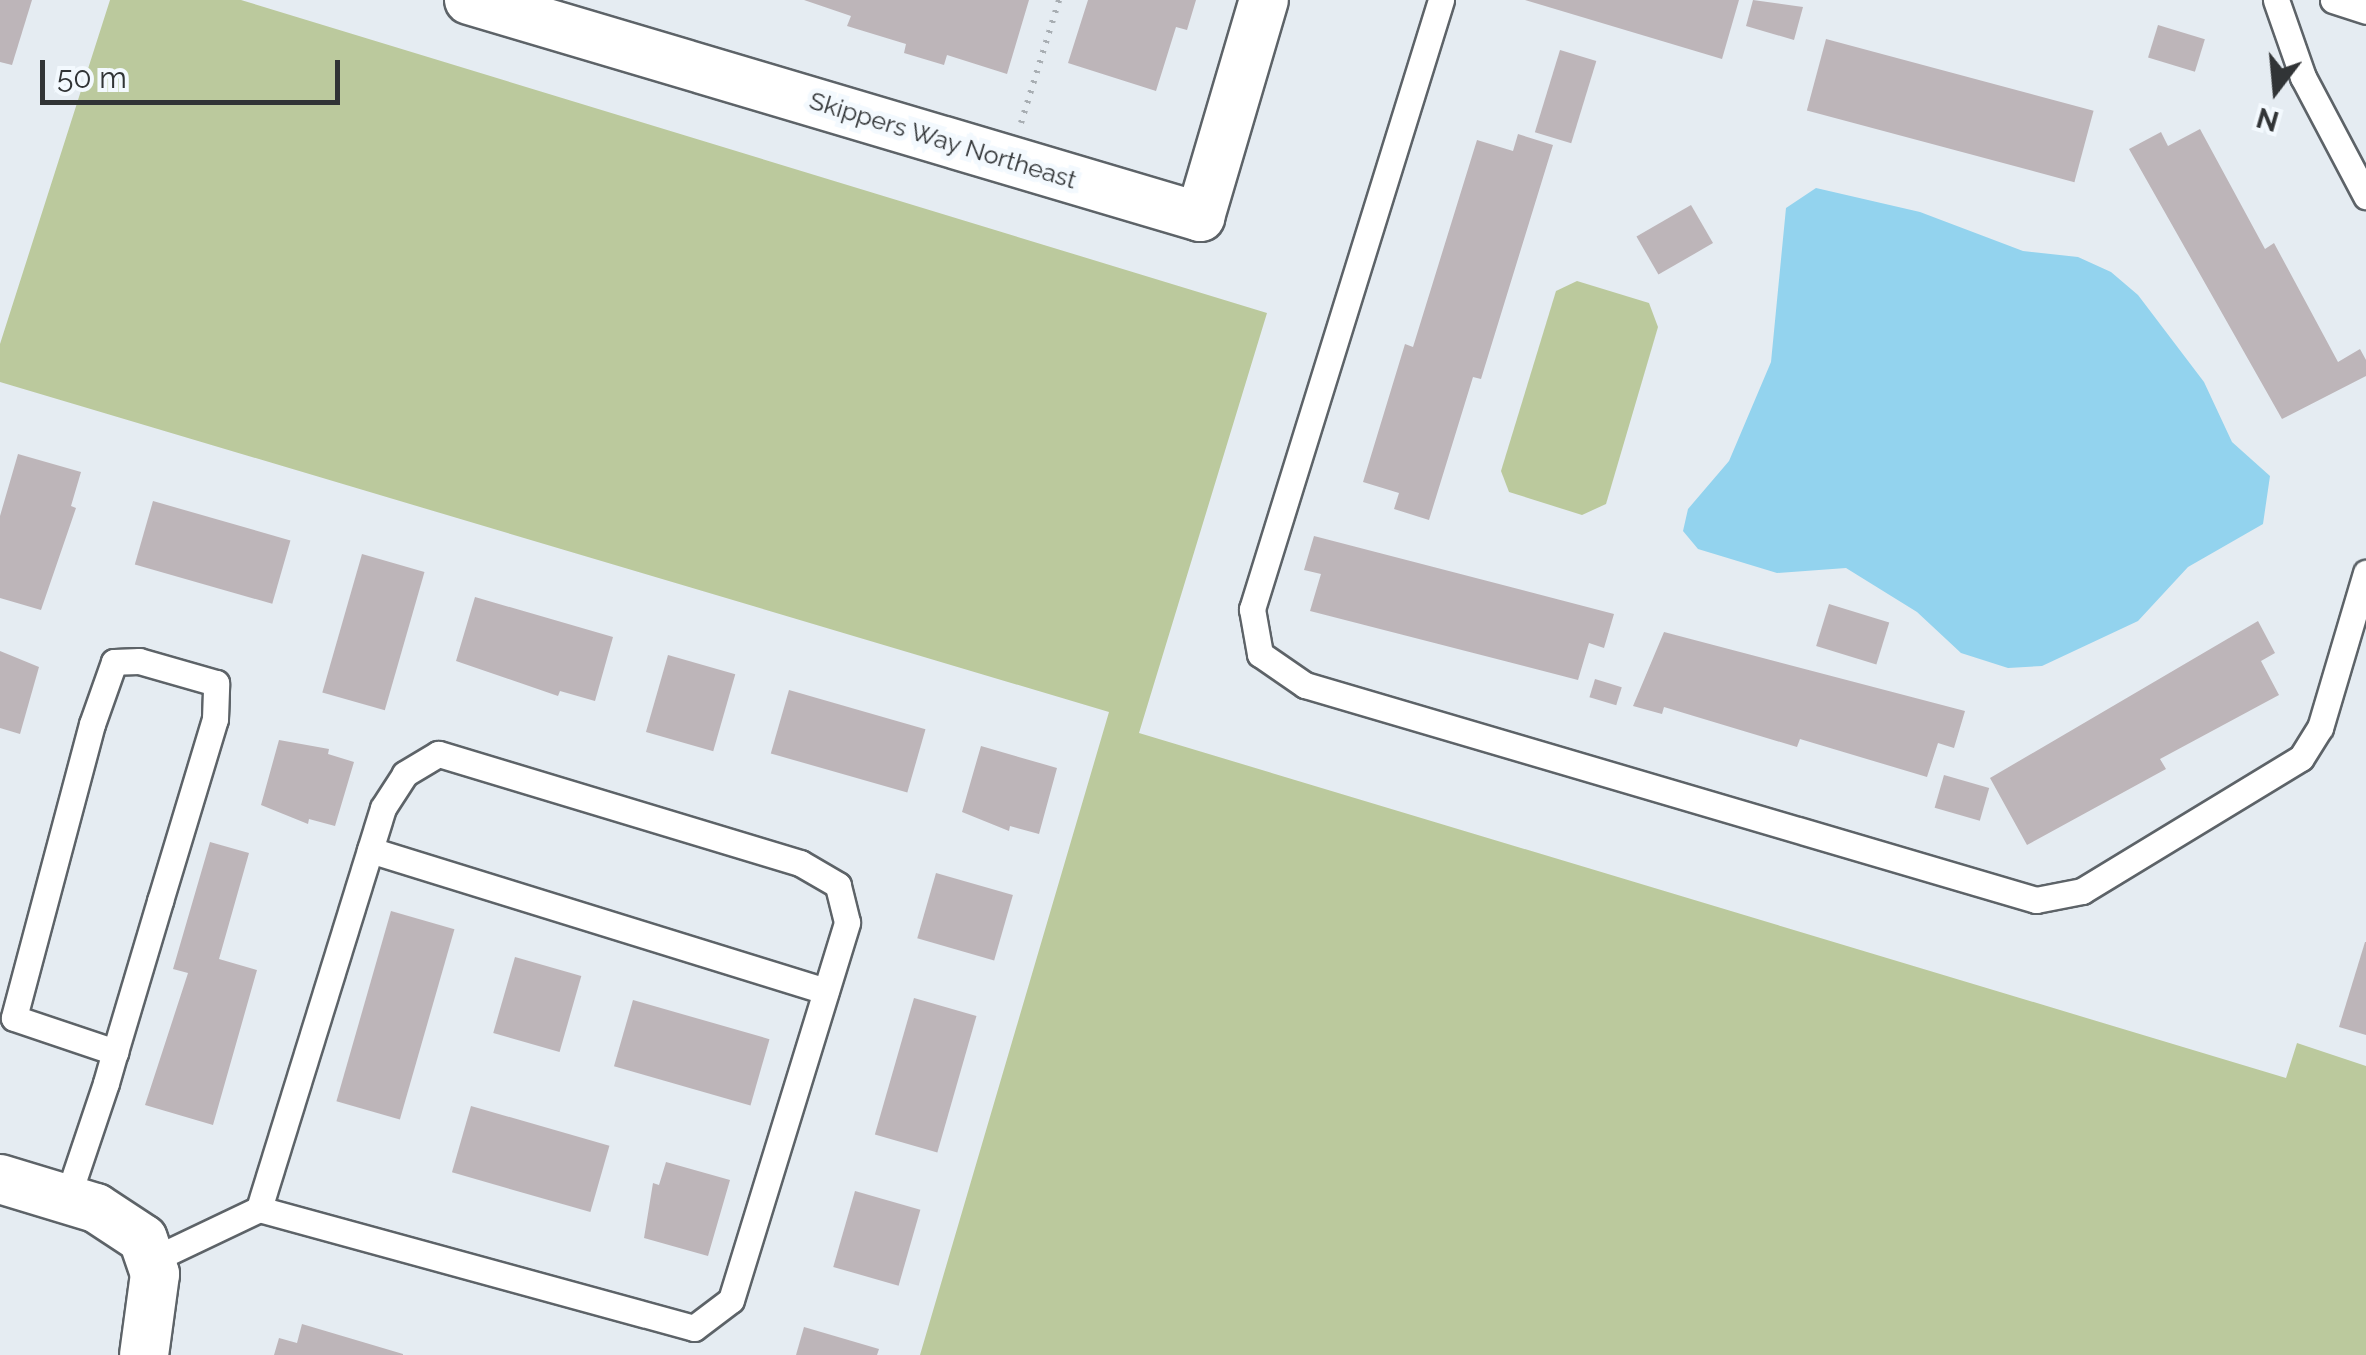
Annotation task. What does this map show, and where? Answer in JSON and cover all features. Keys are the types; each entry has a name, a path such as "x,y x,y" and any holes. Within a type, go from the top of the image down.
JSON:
{"street":[{"name":"Skippers Way Northeast","path":"469,0 1200,217 1264,0"},
{"path":"0,1179 67,1199 124,1222 143,1239 150,1261 153,1326 144,1355"}],"lane":[{"path":"1441,0 1252,608 1260,654 1305,686 2036,900 2082,891 2301,758 2320,728 2366,573"},
{"path":"2276,0 2303,77 2366,196"},
{"path":"2333,0 2366,11"},
{"path":"67,1199 115,1052 216,719 216,684 139,662 114,662 92,724 7,1016 115,1052"},
{"path":"150,1261 258,1209 694,1328 731,1300 847,922 838,885 800,863 438,754 405,774 383,808 258,1209"},
{"path":"370,850 826,991"}],"path":[{"path":"1010,160 1059,0"}],"green space":[{"path":"110,0 241,0 1267,313 1139,733 2286,1078 2297,1043 2366,1066 2366,1355 920,1355 1109,712 0,382 0,344"},
{"path":"1577,281 1649,303 1658,327 1606,504 1582,515 1509,492 1501,471 1556,291"}],"water":[{"path":"1816,188 1920,212 2023,251 2078,257 2111,272 2138,295 2204,382 2232,442 2270,476 2263,524 2188,567 2138,621 2042,666 2008,668 1961,653 1917,612 1846,568 1777,573 1698,549 1683,531 1688,509 1729,461 1771,362 1786,208"}],"building":[{"path":"0,0 32,0 12,65 0,62"},
{"path":"804,0 1029,0 1007,74 947,55 944,65 904,53 906,44 847,26 851,16"},
{"path":"1088,0 1196,0 1187,30 1176,27 1156,91 1068,63"},
{"path":"1525,0 1739,0 1722,59"},
{"path":"1753,0 1803,7 1794,40 1746,26"},
{"path":"2158,25 2205,39 2195,72 2148,58"},
{"path":"1826,39 2094,111 2074,182 1807,110"},
{"path":"1560,50 1596,61 1571,143 1535,132"},
{"path":"2200,129 2265,249 2274,243 2338,362 2360,349 2366,360 2366,376 2282,419 2129,149 2161,132 2168,146"},
{"path":"1518,134 1553,145 1481,379 1473,377 1429,520 1394,509 1399,493 1363,482 1405,344 1413,347 1477,140 1513,151"},
{"path":"1691,205 1713,243 1658,275 1636,236"},
{"path":"18,454 81,472 71,506 76,508 41,610 0,598 0,516"},
{"path":"153,501 290,540 272,604 135,564"},
{"path":"1314,536 1614,614 1604,648 1589,643 1578,680 1310,611 1321,574 1304,570"},
{"path":"362,554 424,572 385,710 322,692"},
{"path":"475,597 613,637 595,701 560,691 558,696 456,661"},
{"path":"1829,604 1889,622 1876,664 1816,646"},
{"path":"2258,621 2275,653 2261,661 2279,695 2160,759 2166,769 2027,845 1990,778"},
{"path":"1664,632 1965,711 1954,748 1938,743 1927,777 1800,739 1797,747 1664,707 1662,714 1633,706"},
{"path":"0,651 39,667 20,734 0,728"},
{"path":"668,655 735,674 713,751 646,732"},
{"path":"1595,679 1622,687 1616,705 1589,697"},
{"path":"789,690 925,729 907,793 771,753"},
{"path":"279,740 329,749 328,754 354,762 335,826 309,819 308,824 261,805"},
{"path":"981,746 1057,768 1039,834 1010,826 1009,831 962,812"},
{"path":"1944,775 1989,788 1980,821 1935,808"},
{"path":"210,842 249,853 219,959 257,970 213,1125 145,1105 188,973 173,969"},
{"path":"936,873 1013,895 994,960 917,938"},
{"path":"391,911 454,929 400,1120 336,1101"},
{"path":"2366,942 2366,1035 2339,1027"},
{"path":"515,957 581,976 560,1052 493,1033"},
{"path":"914,998 976,1016 937,1152 875,1134"},
{"path":"633,1000 769,1039 750,1105 614,1066"},
{"path":"471,1106 609,1146 590,1212 452,1172"},
{"path":"666,1162 730,1180 708,1256 644,1238 653,1183 659,1185"},
{"path":"855,1191 920,1210 899,1286 833,1267"},
{"path":"302,1324 403,1355 274,1355 279,1338 297,1343"},
{"path":"804,1327 879,1349 877,1355 796,1355"}]}
